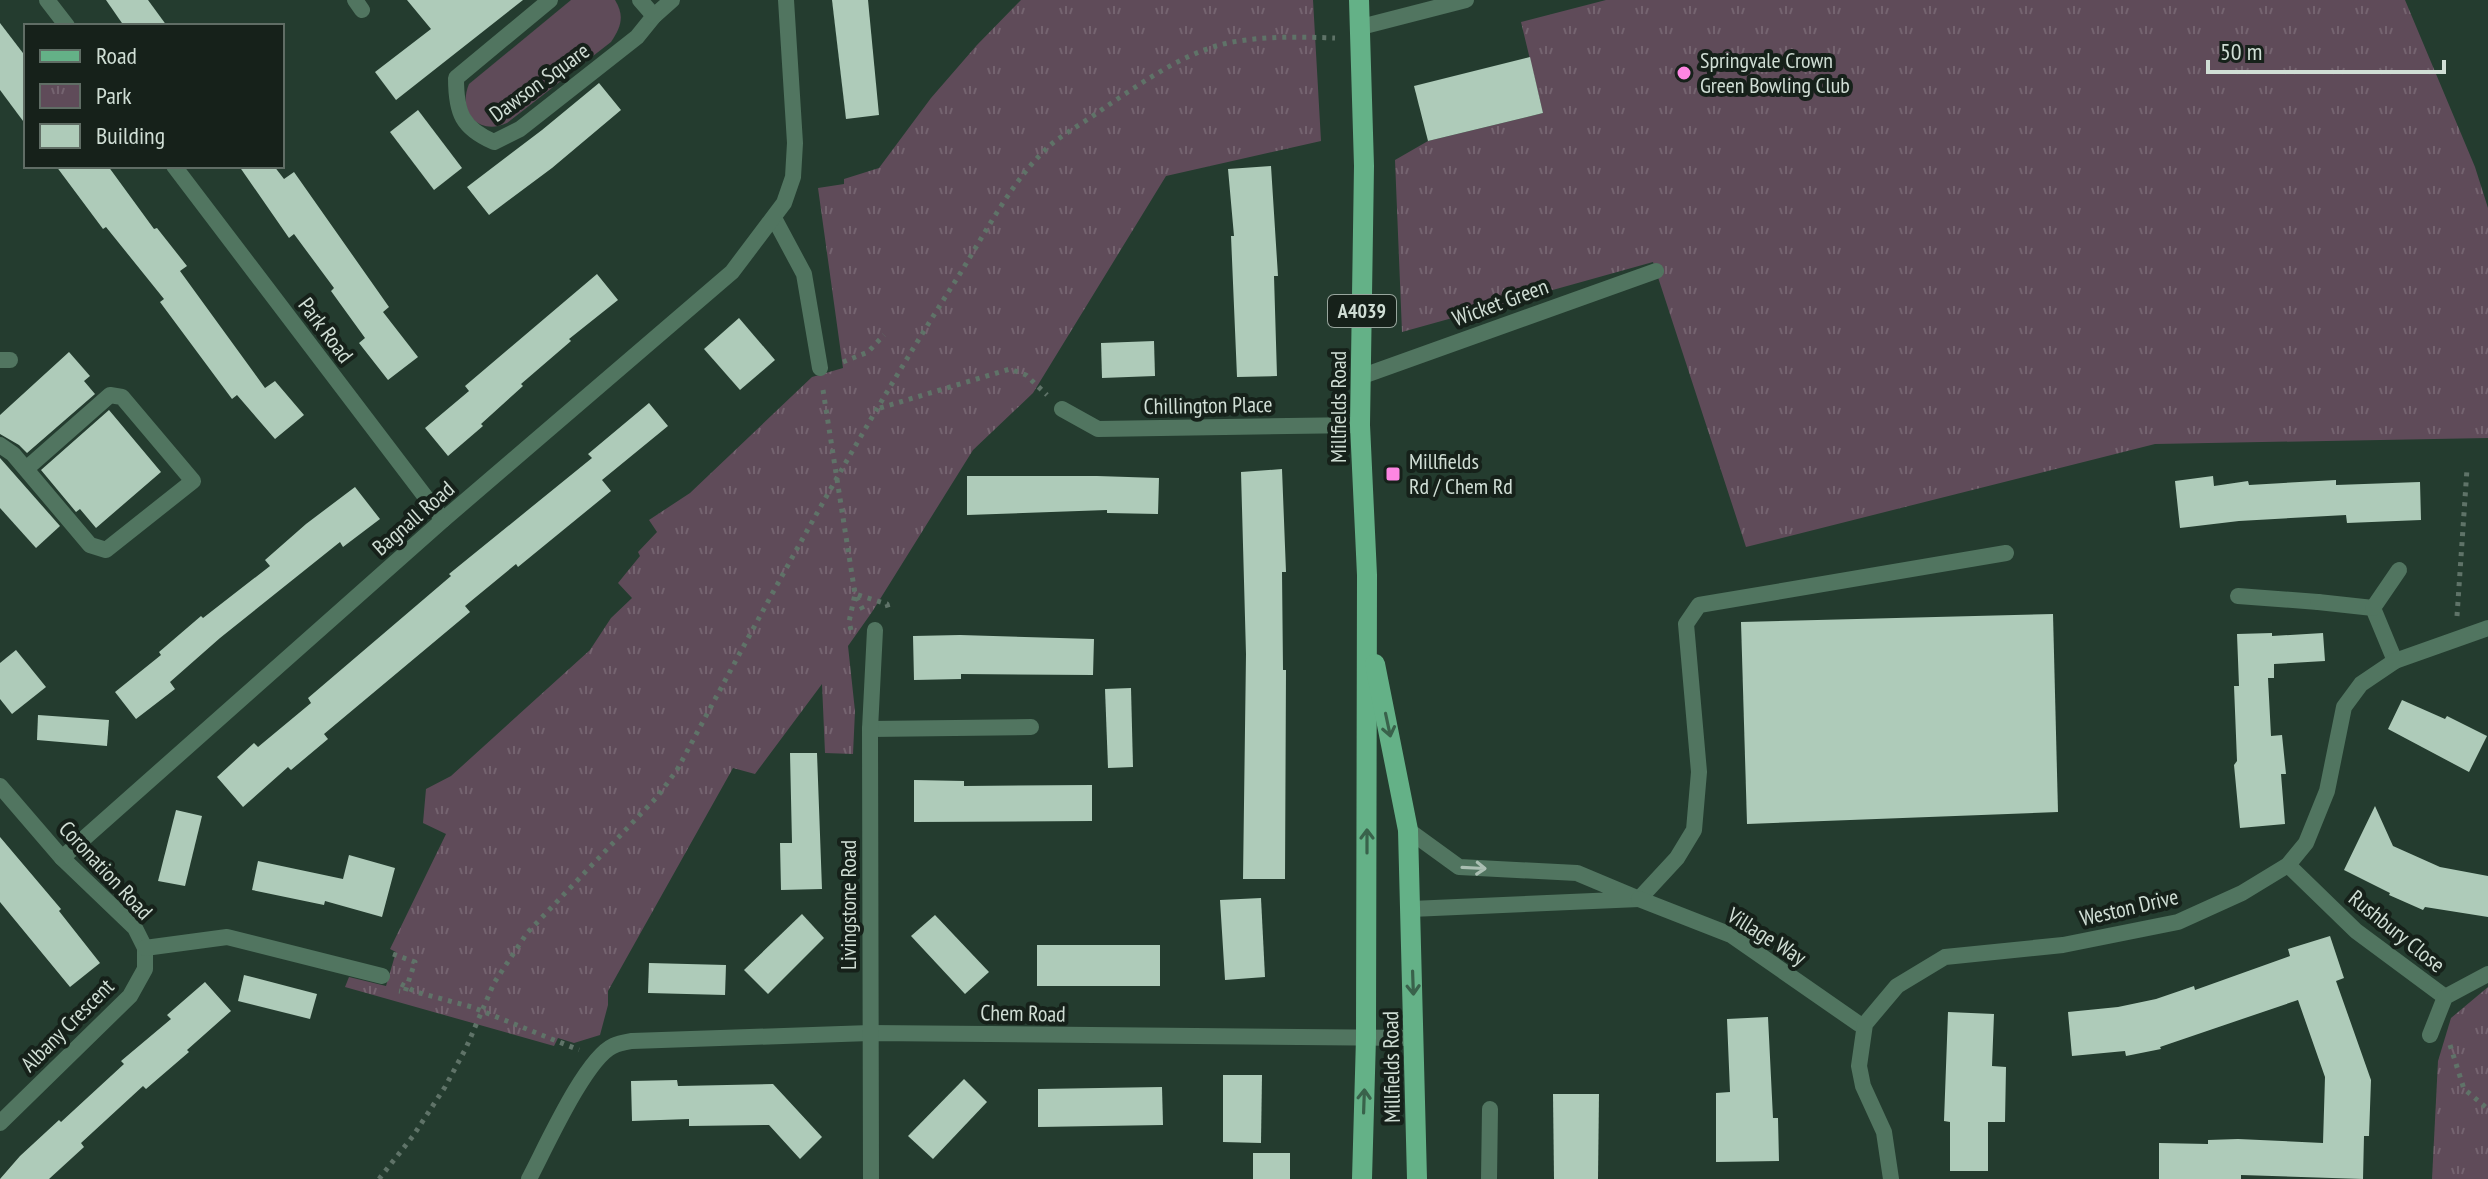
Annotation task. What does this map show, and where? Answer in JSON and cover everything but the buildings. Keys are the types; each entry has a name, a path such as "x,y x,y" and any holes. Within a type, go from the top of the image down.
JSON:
{"main road":[{"name":"Millfields Road","path":"1359,0 1364,166 1360,425 1367,575 1366,1038 1362,1179"},
{"name":"Millfields Road","path":"1366,621 1408,830 1417,1179"}],"street":[{"path":"47,0 65,24"},
{"name":"Dawson Square","path":"550,0 456,78 456,103 472,132 494,142 520,129 637,37 672,0"},
{"path":"640,0 654,16"},
{"name":"Bagnall Road","path":"62,858 443,520 732,272 784,203 793,177 795,143 786,0"},
{"path":"1360,33 1466,0"},
{"name":"Park Road","path":"176,168 443,520"},
{"path":"774,218 804,274 820,368"},
{"name":"Wicket Green","path":"1360,377 1656,271"},
{"path":"0,445 13,454 90,545 106,550 193,481 122,397 110,395 26,469"},
{"name":"Chillington Place","path":"1062,409 1098,429 1360,425"},
{"path":"1639,899 1677,858 1694,830 1699,772 1686,624 1699,605 2006,553"},
{"path":"2373,608 2399,570"},
{"path":"2238,596 2373,608"},
{"path":"2373,608 2395,661"},
{"name":"Weston Drive","path":"1865,1024 1897,986 1945,957 2063,945 2178,922 2242,893 2288,865 2306,843 2327,791 2344,707 2361,684 2395,661 2488,628"},
{"name":"Livingstone Road","path":"871,1179 870,729 875,630"},
{"path":"870,729 1031,727"},
{"name":"Coronation Road","path":"0,786 62,858 135,928 145,948 227,937 382,976"},
{"name":"Village Way","path":"1408,830 1459,867 1577,873 1731,935 1859,1024 1865,1024"},
{"name":"Rushbury Close","path":"2288,865 2356,931 2445,997"},
{"name":"Village Way","path":"1411,909 1639,899"},
{"name":"Albany Crescent","path":"0,1123 130,996 145,969 145,948"},
{"name":"Rushbury Close","path":"2430,1035 2445,997 2488,974"},
{"path":"1865,1024 1859,1066 1863,1086 1884,1132 1891,1179"},
{"name":"Chem Road","path":"598,1059 612,1046 632,1041 870,1033 1414,1038"},
{"path":"529,1179 577,1089 598,1059"},
{"path":"1489,1179 1490,1109"}],"path":[{"path":"379,1179 413,1136 445,1087 494,983 527,933 657,797 677,770 836,478 930,321 1014,189 1053,143 1150,78 1204,50 1236,41 1360,33"},
{"path":"820,368 868,352 884,335"},
{"path":"878,408 1010,369 1026,375 1062,409"},
{"path":"826,404 855,594"},
{"path":"2455,639 2467,469"},
{"path":"406,987 556,1039 598,1059"},
{"path":"2430,1035 2452,1046 2464,1089 2488,1109"}],"green space":[{"path":"571,0 615,0 620,21 611,42 507,123 488,126 473,119 466,104 469,84"},
{"path":"1021,0 1313,0 1321,141 1166,176 1033,393 973,450 848,646 855,711 853,754 825,753 822,684 755,774 733,768 608,991 608,1005 600,1035 574,1043 558,1038 554,1046 345,987 349,977 386,986 396,952 390,949 446,834 423,823 426,789 451,776 590,650 611,618 632,598 618,583 640,556 638,552 657,532 649,520 690,493 812,377 843,368 818,188 844,184 844,179 879,168 931,98"},
{"path":"1606,0 2405,0 2475,167 2488,208 2488,438 2155,444 1746,547 1653,262 1402,332 1395,160 1428,141 1543,113 1521,22"},
{"path":"2488,987 2488,1179 2432,1179 2438,1061 2451,1018"}],"place":[{"name":"Springvale Crown Green Bowling Club","path":"1684,73"},
{"name":"Millfields Rd / Chem Rd","path":"1393,474"}]}
